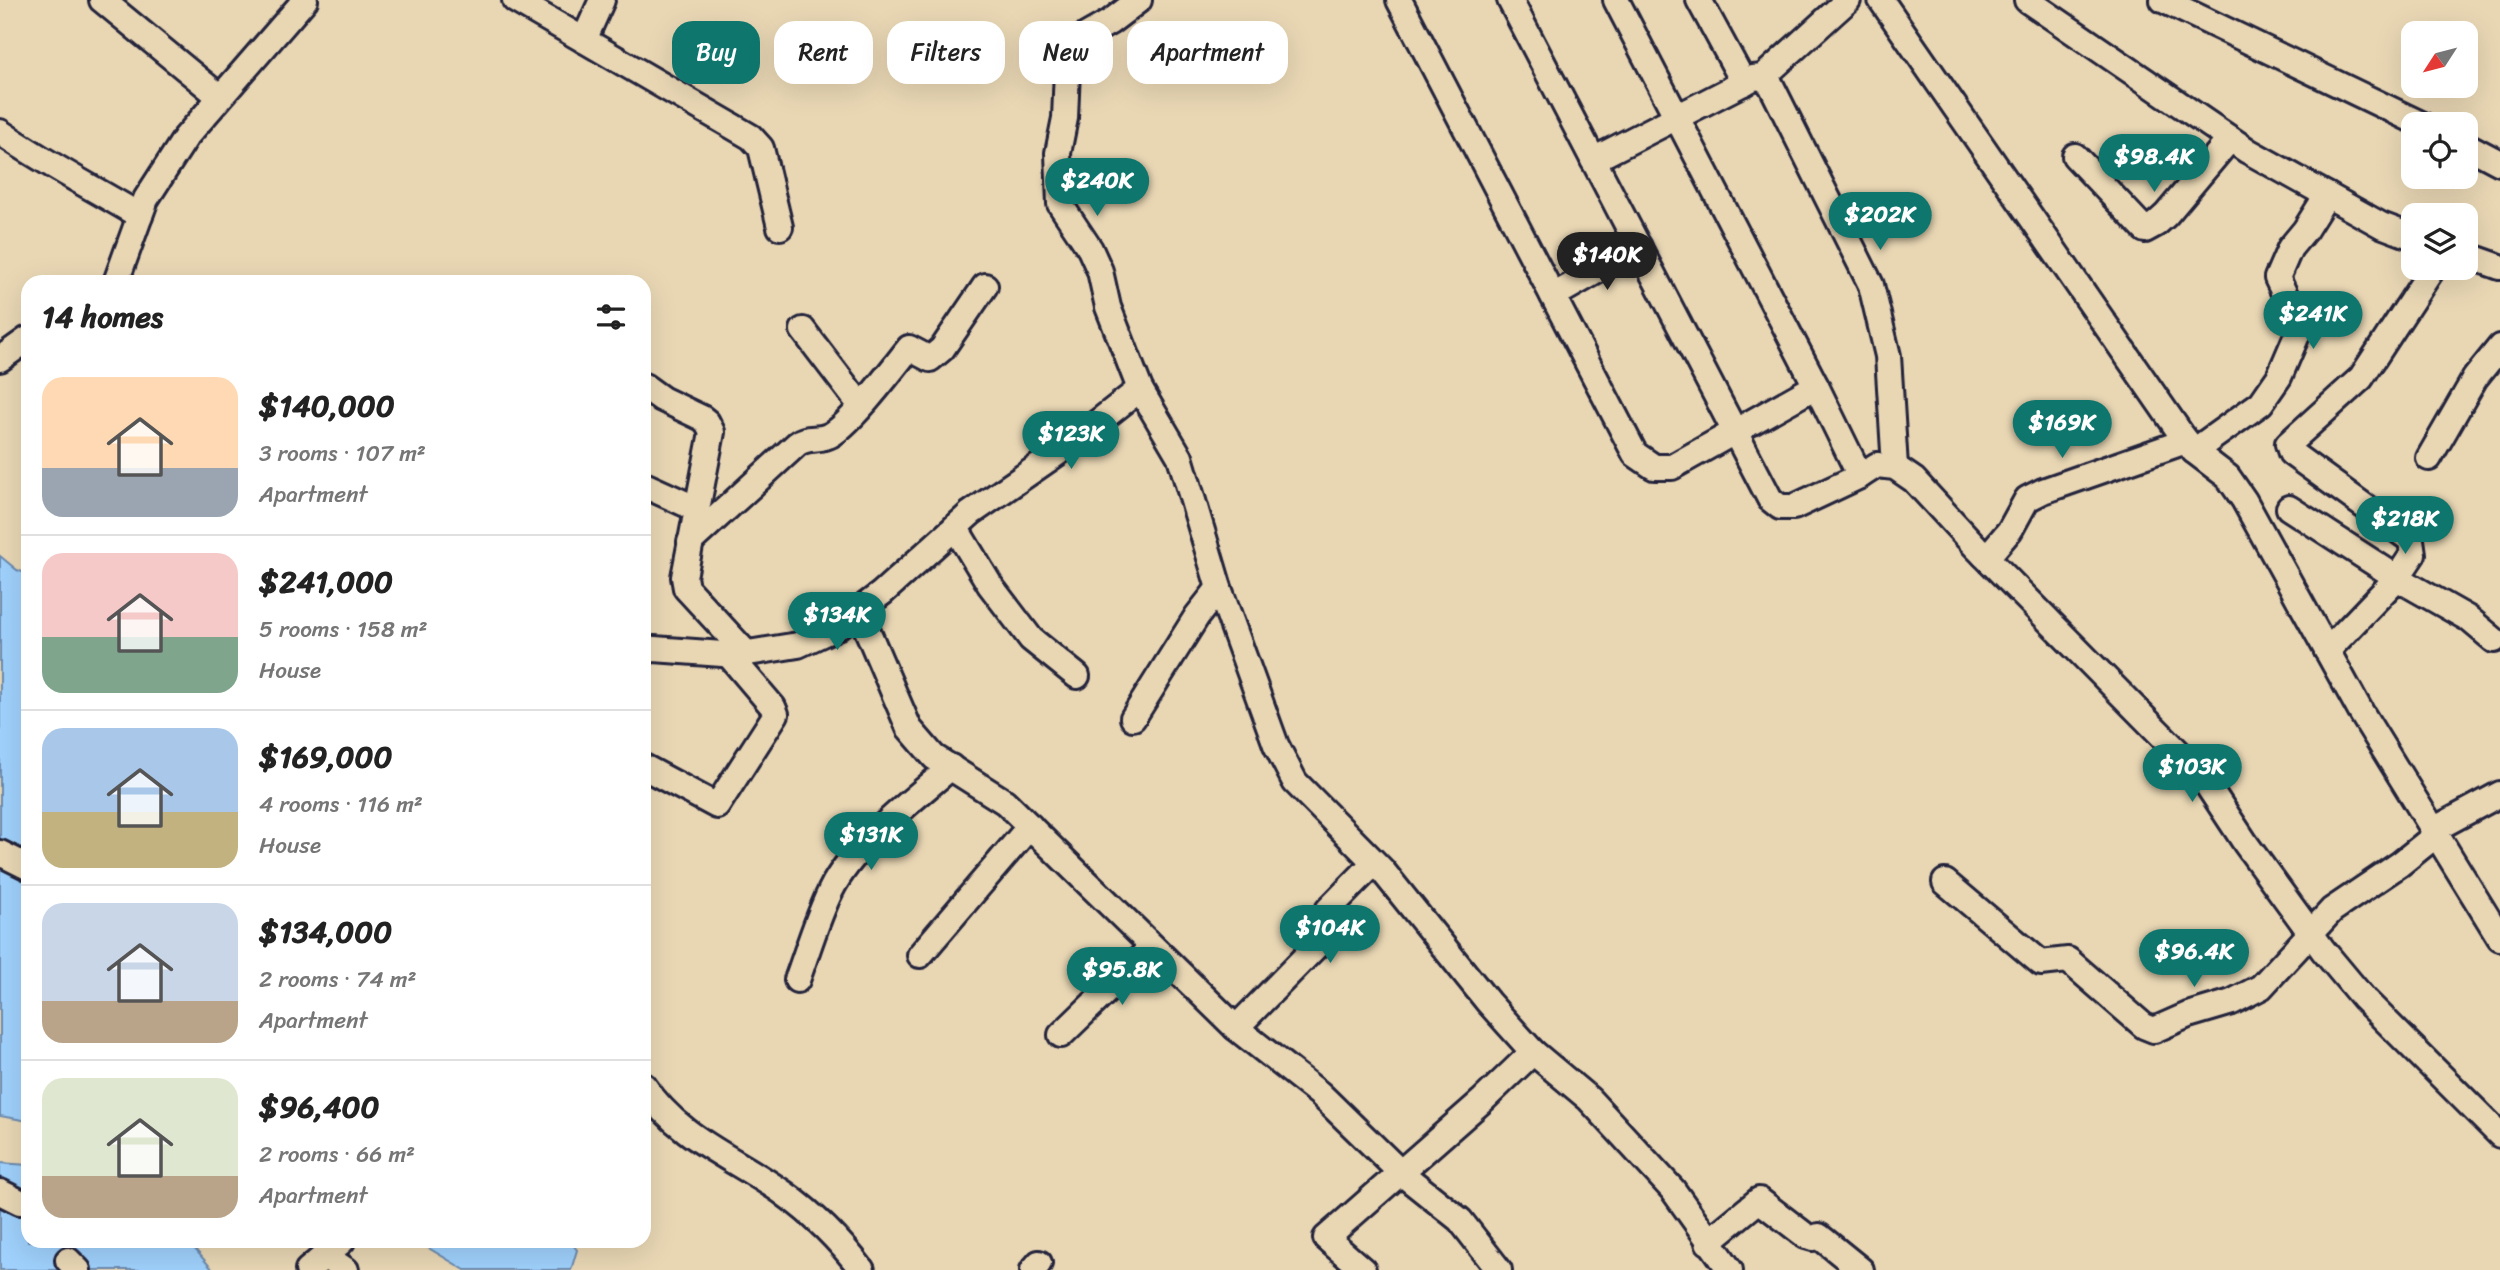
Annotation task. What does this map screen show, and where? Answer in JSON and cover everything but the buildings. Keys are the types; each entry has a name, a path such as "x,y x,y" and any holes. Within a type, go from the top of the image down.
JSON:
{"street":[{"path":"102,0 220,97"},
{"path":"119,275 146,199 186,137 305,0"},
{"path":"515,0 751,137 761,148 780,226"},
{"path":"584,40 602,0"},
{"path":"1139,0 1110,22 1068,46 1065,118 1059,153 1059,204 1090,249 1100,271 1108,307 1140,389 1180,457 1219,588 1276,744 1295,782 1374,863 1532,1052 1598,1109 1673,1190 1730,1270"},
{"path":"1399,0 1635,454 1654,467 1672,467 1816,386"},
{"path":"1510,0 1770,499 1780,507 1794,507 1860,476 1877,465 1895,467 1914,480 1984,555 2202,776 2246,844 2363,998 2500,1135"},
{"path":"1616,0 1860,476"},
{"path":"1699,0 1753,80 1771,85 1871,285 1888,356 1895,467"},
{"path":"1593,160 1676,116 1753,80 1848,0"},
{"path":"1881,0 2190,446 2228,477 2244,500 2327,651 2434,833 2500,938"},
{"path":"2027,0 2230,139 2381,225 2401,232"},
{"path":"2163,0 2401,114"},
{"path":"0,132 40,159 140,216"},
{"path":"2075,156 2145,230 2156,225 2166,215 2230,139"},
{"path":"2478,151 2500,163"},
{"path":"1984,555 1994,549 2010,530 2027,499 2042,491 2190,446 2261,404 2279,377 2291,343 2300,328 2301,317 2277,278 2290,248 2327,195"},
{"path":"1553,296 1639,247"},
{"path":"2478,259 2500,267"},
{"path":"2327,651 2397,578 2413,554 2411,540 2291,453 2288,444 2361,378 2425,280"},
{"path":"691,542 797,444 805,438 829,436 862,406 909,348 930,359 942,349 985,286"},
{"path":"803,330 862,406"},
{"path":"0,359 21,344"},
{"path":"2429,458 2475,378 2500,347"},
{"path":"651,650 737,654 798,645 838,627 971,513 1065,448 1140,389"},
{"path":"651,391 702,418 712,432 684,577 686,588 737,654 775,714 716,806 651,771"},
{"path":"651,488 697,509"},
{"path":"2289,508 2397,578 2469,619 2498,640"},
{"path":"955,527 989,585 1031,639 1077,676"},
{"path":"1133,718 1197,616 1219,588"},
{"path":"859,611 909,729 934,757 1005,802 1236,1028 1320,1094 1400,1172 1460,1220 1499,1270"},
{"path":"797,980 831,888 852,859 905,806 951,767"},
{"path":"1945,882 2040,963 2068,960 2144,1026 2154,1030 2188,1015 2232,1002 2261,987 2332,910 2400,864 2434,833 2500,794"},
{"path":"920,956 1030,826"},
{"path":"0,853 21,864"},
{"path":"1236,1028 1326,936 1328,910 1374,863"},
{"path":"1061,1035 1152,947"},
{"path":"1363,1270 1326,1238 1483,1100 1532,1052"},
{"path":"651,1095 683,1130 786,1195 834,1239 862,1270"},
{"path":"1708,1242 1759,1200 1806,1236 1819,1236 1861,1270"},
{"path":"325,1256 346,1270"}],"water":[{"path":"0,556 21,571 21,1120 0,1116"},
{"path":"0,1163 21,1164 21,1248 194,1248 213,1270 0,1270"},
{"path":"429,1248 577,1250 571,1270 465,1270"}]}
